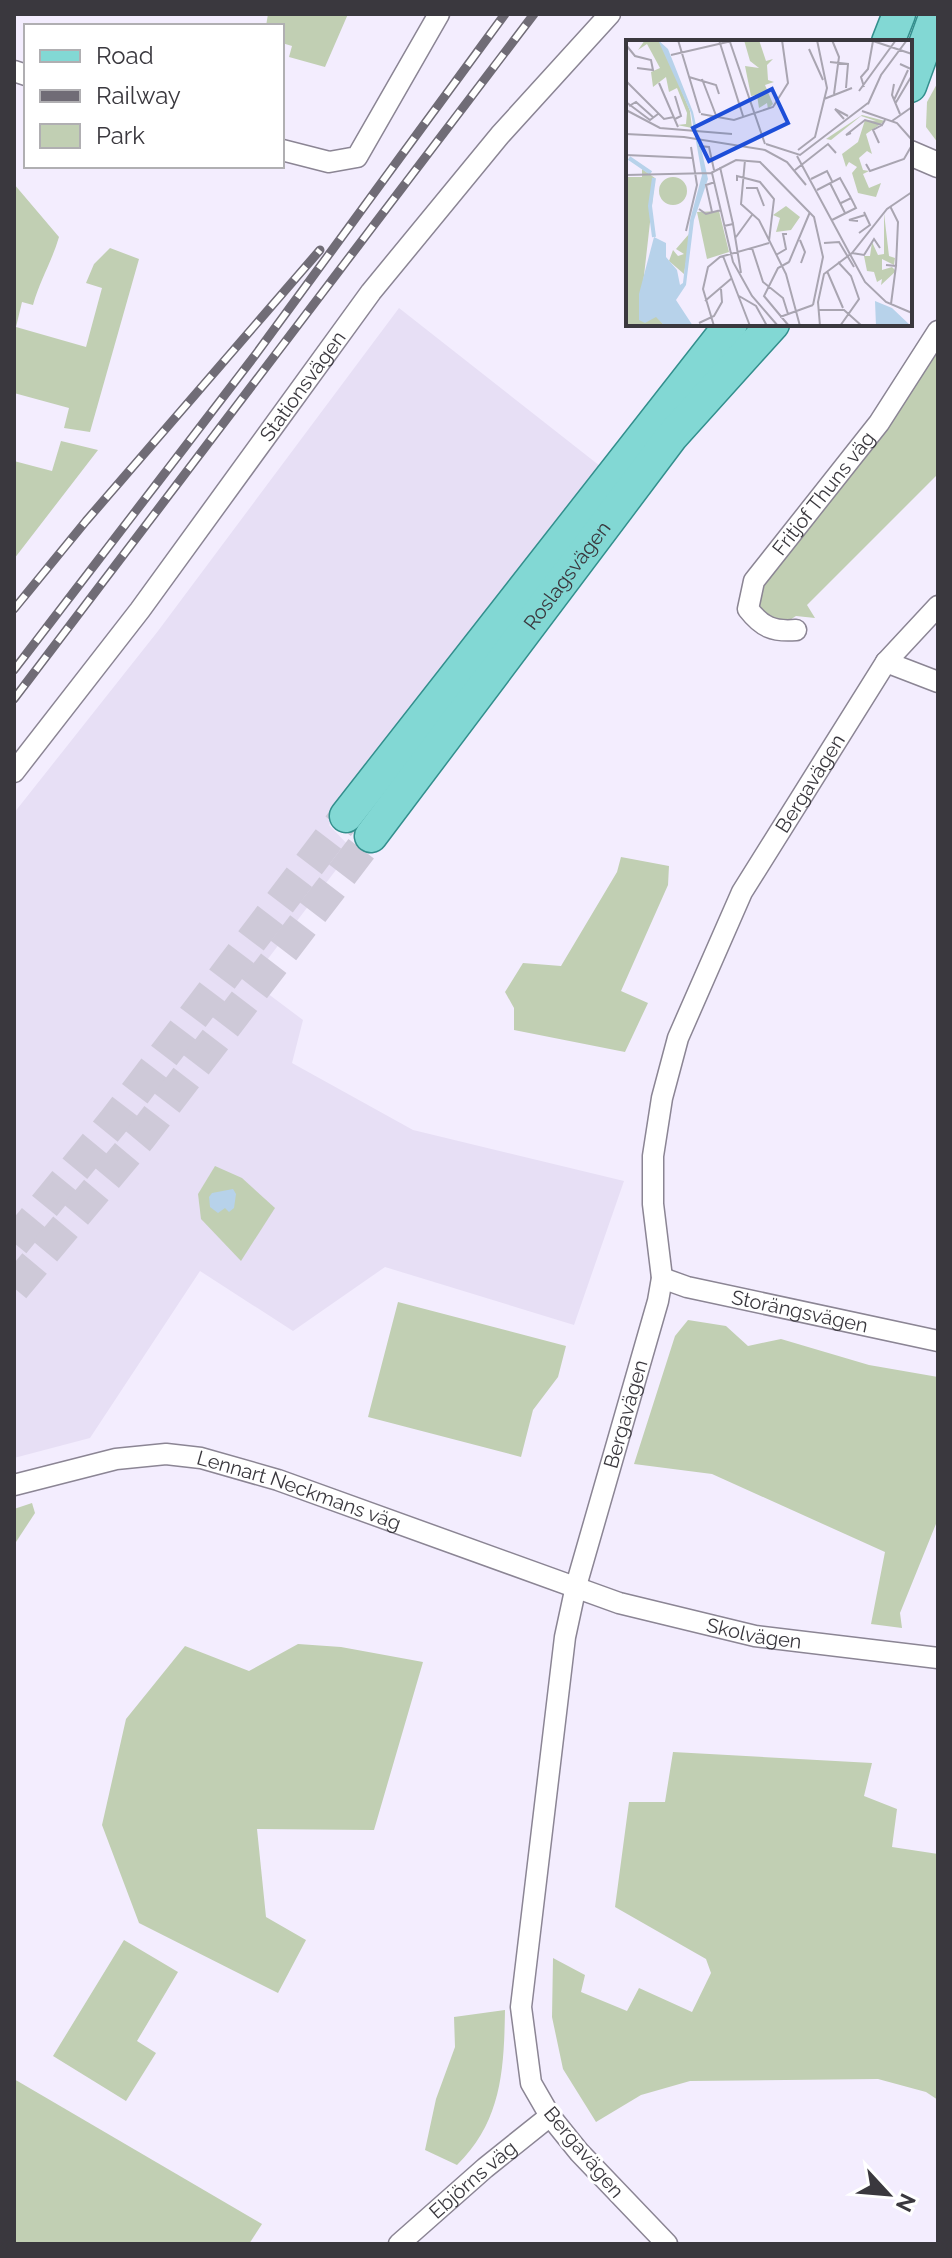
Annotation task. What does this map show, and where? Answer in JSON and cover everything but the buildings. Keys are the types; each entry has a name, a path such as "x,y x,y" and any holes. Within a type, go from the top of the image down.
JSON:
{"main road":[{"name":"Roslagsvägen","path":"730,326 358,826 672,436 771,326"}],"street":[{"path":"284,151 329,162 357,157 439,14"},
{"name":"Stationsvägen","path":"14,772 140,610 371,292 500,135 603,22"},
{"path":"912,154 938,165"},
{"name":"Fritjof Thuns väg","path":"796,630 778,632 760,624 748,609 754,581 879,423 938,331"},
{"name":"Bergavägen","path":"667,2244 579,2152 550,2116 531,2083 521,2007 565,1637 576,1586 658,1301 662,1278 653,1204 653,1156 662,1098 678,1038 742,892 886,662 938,606"},
{"path":"886,662 938,682"},
{"name":"Storängsvägen","path":"662,1278 700,1290 938,1341"},
{"name":"Lennart Neckmans väg","path":"14,1485 116,1459 166,1454 201,1458 278,1480 576,1586"},
{"name":"Skolvägen","path":"576,1586 619,1603 755,1636 938,1658"},
{"name":"Ebjörns väg","path":"399,2244 550,2116"}],"shaded area":[{"path":"399,308 600,466 329,825 352,849 251,981 303,1020 292,1063 413,1130 624,1181 574,1325 385,1267 293,1331 200,1271 90,1438 14,1458 14,813 158,631"}],"green space":[{"path":"268,14 348,14 325,67 289,57 292,46 284,44 284,24 266,24"},
{"path":"938,82 938,143 926,127 927,102"},
{"path":"14,184 59,237 33,305 22,302 16,327 86,347 102,288 86,283 94,264 110,248 139,259 90,432 64,428 69,408 14,393"},
{"path":"938,347 938,474 807,605 815,618 796,616 782,625 761,612 755,599"},
{"path":"61,441 98,450 14,559 14,461 52,471"},
{"path":"621,857 669,866 668,885 621,991 648,1003 625,1052 514,1030 514,1008 505,992 523,963 561,966 617,872"},
{"path":"215,1166 242,1178 275,1208 241,1261 201,1219 198,1194"},
{"path":"398,1302 566,1346 558,1377 533,1410 521,1457 368,1417"},
{"path":"688,1320 726,1326 748,1346 781,1339 869,1365 938,1377 938,1519 900,1613 902,1628 871,1624 885,1552 712,1474 634,1464 675,1336"},
{"path":"32,1503 35,1513 14,1545 14,1509"},
{"path":"298,1644 341,1647 423,1662 374,1830 257,1829 266,1917 306,1940 278,1993 139,1923 102,1825 126,1719 185,1646 249,1671"},
{"path":"673,1752 872,1763 864,1796 897,1809 892,1847 938,1854 938,2100 926,2092 878,2079 690,2081 641,2095 596,2122 563,2069 552,2017 553,1958 585,1975 581,1992 627,2011 639,1988 692,2012 711,1973 706,1959 615,1907 629,1802 665,1802"},
{"path":"124,1940 178,1972 137,2041 156,2053 126,2101 53,2056"},
{"path":"505,2010 498,2093 483,2131 457,2165 425,2150 436,2099 455,2047 454,2017"},
{"path":"14,2079 262,2224 249,2244 14,2244"}],"water":[{"path":"233,1189 236,1194 234,1208 229,1212 225,1208 218,1213 210,1207 209,1197 212,1193"}],"tunnel":[{"path":"14,1243 114,1121 346,816"},
{"path":"14,1288 140,1138 371,836"}],"railway":[{"path":"14,670 256,354 505,14"},
{"path":"14,699 534,14"},
{"path":"14,609 320,250"}]}
